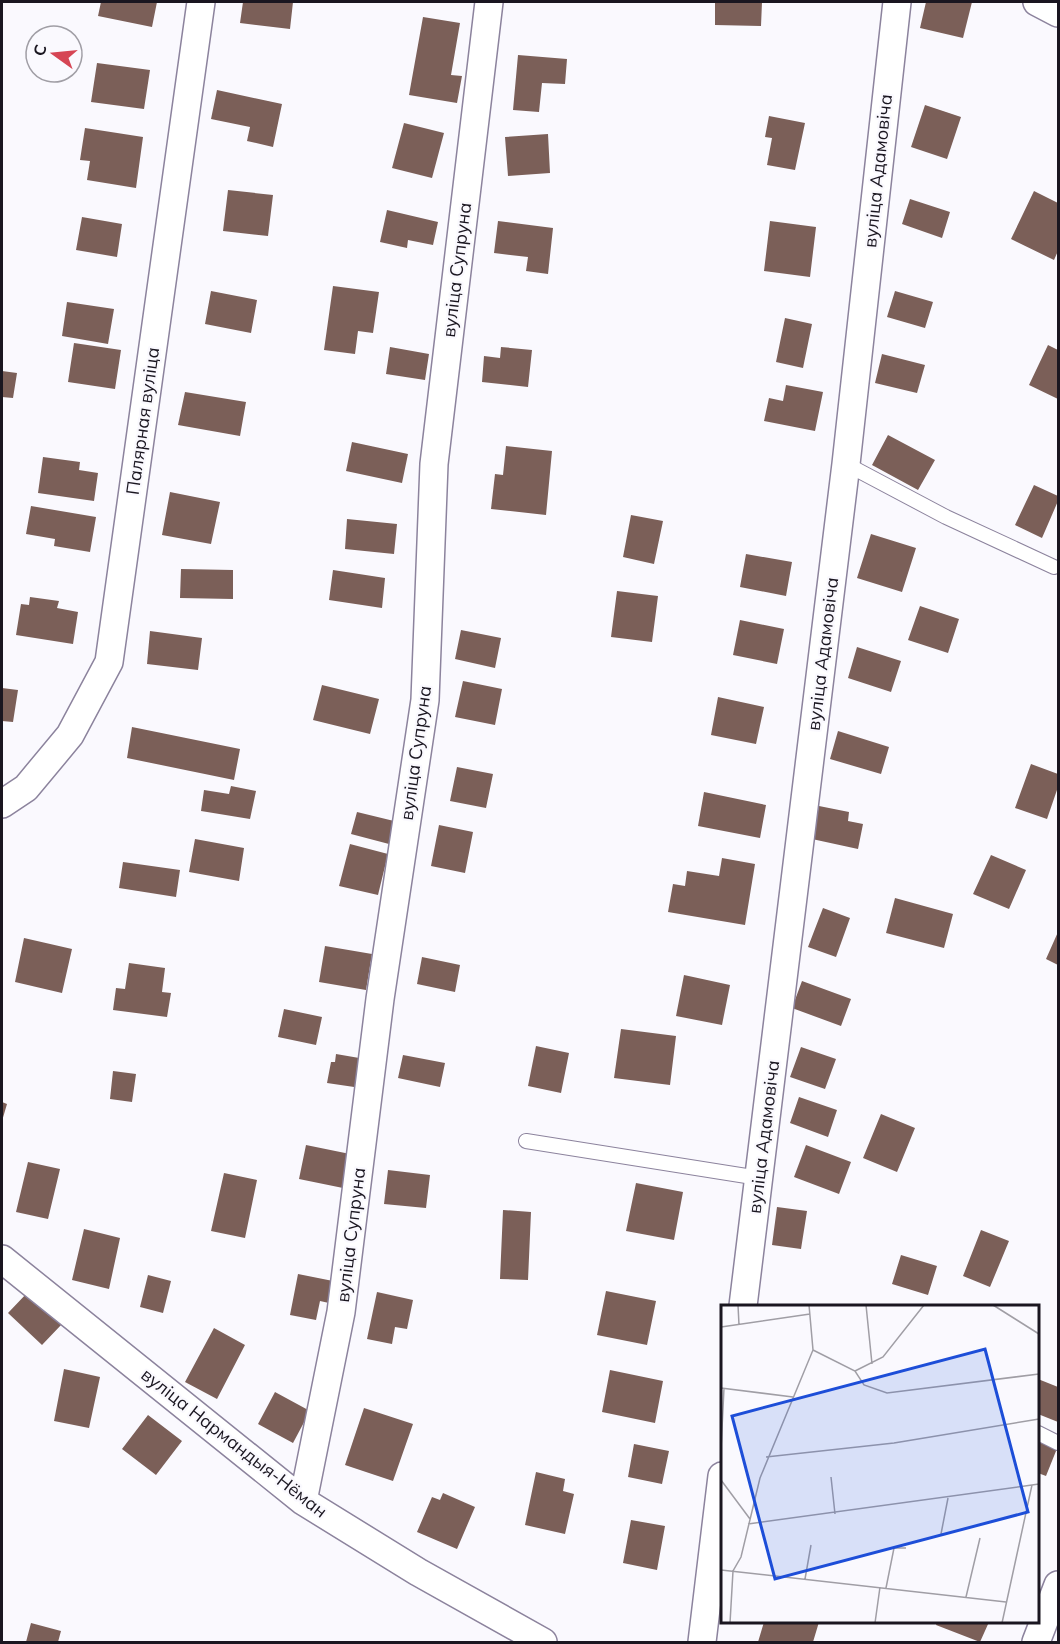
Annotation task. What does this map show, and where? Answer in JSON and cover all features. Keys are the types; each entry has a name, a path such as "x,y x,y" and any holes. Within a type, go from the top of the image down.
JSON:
{"street":[{"name":"Палярная вуліца","path":"2,804 26,788 70,735 110,662 201,2"},
{"name":"вуліца Супруна","path":"303,1501 341,1312 380,999 426,700 434,464 489,2"},
{"name":"вуліца Адамовіча","path":"743,1305 846,464 897,2"},
{"path":"1037,2 1059,13"},
{"name":"вуліца Нармандыя-Нёман","path":"2,1259 303,1501 418,1572 543,1642"},
{"path":"702,1642 721,1492"},
{"path":"1036,1642 1059,1585"}],"lane":[{"path":"846,464 946,517 1054,567"},
{"path":"526,1141 759,1178"},
{"path":"1039,1433 1059,1443"}],"building":[{"path":"101,2 157,2 152,27 98,16"},
{"path":"243,2 293,2 290,29 240,23"},
{"path":"715,2 762,2 761,26 715,25"},
{"path":"926,2 972,2 963,38 920,28"},
{"path":"423,17 460,23 451,75 462,76 457,103 409,95"},
{"path":"518,55 567,59 565,84 542,83 539,112 513,110"},
{"path":"97,63 150,70 144,109 91,102"},
{"path":"217,90 282,104 273,147 247,141 250,127 211,119"},
{"path":"925,105 961,117 947,159 911,147"},
{"path":"769,116 805,123 795,170 767,165 772,138 765,137"},
{"path":"404,123 444,133 432,178 392,168"},
{"path":"85,128 143,137 136,188 87,180 90,161 80,160"},
{"path":"548,134 550,173 508,176 505,137"},
{"path":"228,190 273,195 268,236 223,231"},
{"path":"1034,191 1058,203 1058,251 1054,260 1011,239"},
{"path":"910,199 950,212 942,238 902,224"},
{"path":"387,210 438,222 433,245 408,240 407,248 380,242"},
{"path":"82,217 122,224 117,257 76,250"},
{"path":"498,221 553,228 548,274 526,271 528,257 494,253"},
{"path":"770,221 816,227 810,277 764,271"},
{"path":"333,286 379,292 373,333 358,331 355,354 324,350"},
{"path":"211,291 257,300 251,333 205,324"},
{"path":"895,291 933,302 925,328 887,317"},
{"path":"67,302 114,309 108,344 62,336"},
{"path":"785,318 812,324 803,368 776,362"},
{"path":"74,343 121,350 115,389 68,382"},
{"path":"1048,345 1058,350 1058,399 1029,385"},
{"path":"390,347 429,354 425,380 386,374"},
{"path":"501,347 532,350 528,387 482,382 484,356 500,358"},
{"path":"882,354 925,365 917,393 875,383"},
{"path":"2,371 17,373 13,398 2,397"},
{"path":"786,385 823,392 815,431 764,421 769,398 783,401"},
{"path":"185,392 246,402 240,436 178,425"},
{"path":"888,435 935,460 918,490 872,465"},
{"path":"352,442 408,454 402,483 346,471"},
{"path":"506,446 552,451 546,515 491,509 495,474 503,475"},
{"path":"43,457 80,462 79,470 98,473 94,501 38,493"},
{"path":"1034,485 1058,496 1042,538 1015,525"},
{"path":"170,492 220,502 211,544 162,535"},
{"path":"31,506 96,517 90,552 54,546 55,539 26,534"},
{"path":"631,515 663,521 654,564 623,557"},
{"path":"347,519 397,524 394,554 345,549"},
{"path":"871,534 916,548 902,592 857,578"},
{"path":"746,554 792,562 786,596 740,587"},
{"path":"181,569 233,570 233,599 180,598"},
{"path":"333,570 385,578 382,608 329,600"},
{"path":"617,591 658,596 652,642 611,637"},
{"path":"30,597 59,601 57,608 78,612 73,644 16,635 21,604 29,605"},
{"path":"920,606 959,619 948,653 908,640"},
{"path":"740,620 784,629 777,664 733,655"},
{"path":"461,630 501,638 495,668 455,659"},
{"path":"150,631 202,638 198,670 147,664"},
{"path":"857,647 901,661 891,692 848,678"},
{"path":"463,681 502,689 495,725 455,717"},
{"path":"322,685 379,699 370,734 313,720"},
{"path":"2,688 18,690 13,722 2,721"},
{"path":"718,697 764,707 756,744 711,735"},
{"path":"132,727 240,749 234,780 127,758"},
{"path":"838,731 889,747 881,774 830,759"},
{"path":"1031,764 1058,774 1058,787 1047,819 1015,808"},
{"path":"457,767 493,774 486,808 450,801"},
{"path":"231,786 256,791 250,819 201,811 204,790 229,794"},
{"path":"704,792 766,805 760,838 698,826"},
{"path":"819,806 849,812 848,821 863,824 858,849 812,839"},
{"path":"357,812 394,821 389,844 351,834"},
{"path":"439,825 473,832 465,873 431,866"},
{"path":"195,839 244,848 239,881 189,872"},
{"path":"350,844 388,854 378,895 339,886"},
{"path":"991,855 1026,870 1009,909 973,894"},
{"path":"722,858 755,864 745,925 668,912 673,884 685,886 687,871 719,876"},
{"path":"123,862 180,870 176,897 119,888"},
{"path":"895,898 953,914 944,948 886,933"},
{"path":"823,908 850,918 836,957 808,947"},
{"path":"1058,932 1058,965 1046,959"},
{"path":"24,938 72,949 62,993 15,982"},
{"path":"325,946 372,954 366,990 319,982"},
{"path":"422,957 460,965 455,992 417,984"},
{"path":"129,963 165,968 162,992 171,993 167,1017 113,1010 116,988 125,989"},
{"path":"684,975 730,985 722,1025 676,1016"},
{"path":"802,981 851,999 841,1026 792,1008"},
{"path":"284,1009 322,1017 316,1045 278,1037"},
{"path":"621,1029 676,1036 670,1085 614,1078"},
{"path":"536,1046 569,1053 561,1093 528,1086"},
{"path":"801,1047 836,1059 825,1089 790,1077"},
{"path":"336,1054 365,1059 361,1088 327,1083 331,1062 335,1062"},
{"path":"403,1055 445,1063 440,1087 398,1078"},
{"path":"113,1071 136,1074 132,1102 110,1099"},
{"path":"799,1097 837,1110 828,1137 790,1123"},
{"path":"2,1102 7,1104 2,1121"},
{"path":"881,1114 915,1128 897,1172 863,1158"},
{"path":"306,1145 350,1154 343,1188 299,1179"},
{"path":"806,1145 851,1162 839,1194 794,1177"},
{"path":"28,1162 60,1169 48,1219 16,1212"},
{"path":"388,1170 430,1175 426,1208 384,1204"},
{"path":"224,1173 257,1180 245,1238 211,1231"},
{"path":"636,1183 683,1192 674,1240 626,1231"},
{"path":"777,1207 807,1211 801,1249 772,1245"},
{"path":"503,1210 531,1212 528,1280 500,1279"},
{"path":"84,1229 120,1238 109,1289 72,1280"},
{"path":"981,1230 1009,1241 990,1287 963,1276"},
{"path":"901,1255 937,1266 928,1295 892,1284"},
{"path":"298,1274 333,1281 329,1303 320,1301 316,1320 290,1315"},
{"path":"148,1275 171,1281 163,1313 140,1307"},
{"path":"606,1291 656,1301 647,1345 597,1335"},
{"path":"28,1292 62,1324 42,1345 8,1313"},
{"path":"377,1292 413,1300 407,1329 395,1327 392,1344 367,1339"},
{"path":"214,1328 245,1345 217,1399 185,1382"},
{"path":"64,1369 100,1377 89,1428 54,1421"},
{"path":"610,1370 663,1381 655,1423 602,1412"},
{"path":"1039,1379 1058,1387 1058,1422 1039,1414"},
{"path":"275,1392 310,1411 293,1443 258,1424"},
{"path":"364,1408 413,1424 393,1481 345,1465"},
{"path":"148,1415 182,1441 156,1475 122,1449"},
{"path":"1039,1437 1058,1446 1046,1476 1039,1473"},
{"path":"634,1444 669,1451 662,1484 628,1477"},
{"path":"536,1472 565,1479 563,1491 574,1494 565,1534 525,1525"},
{"path":"443,1493 475,1507 457,1549 417,1532 432,1497 440,1500"},
{"path":"631,1520 665,1526 657,1570 623,1563"},
{"path":"31,1623 61,1631 58,1642 26,1642"},
{"path":"764,1623 819,1623 813,1642 758,1642"},
{"path":"937,1623 989,1623 980,1642 936,1625"}]}
